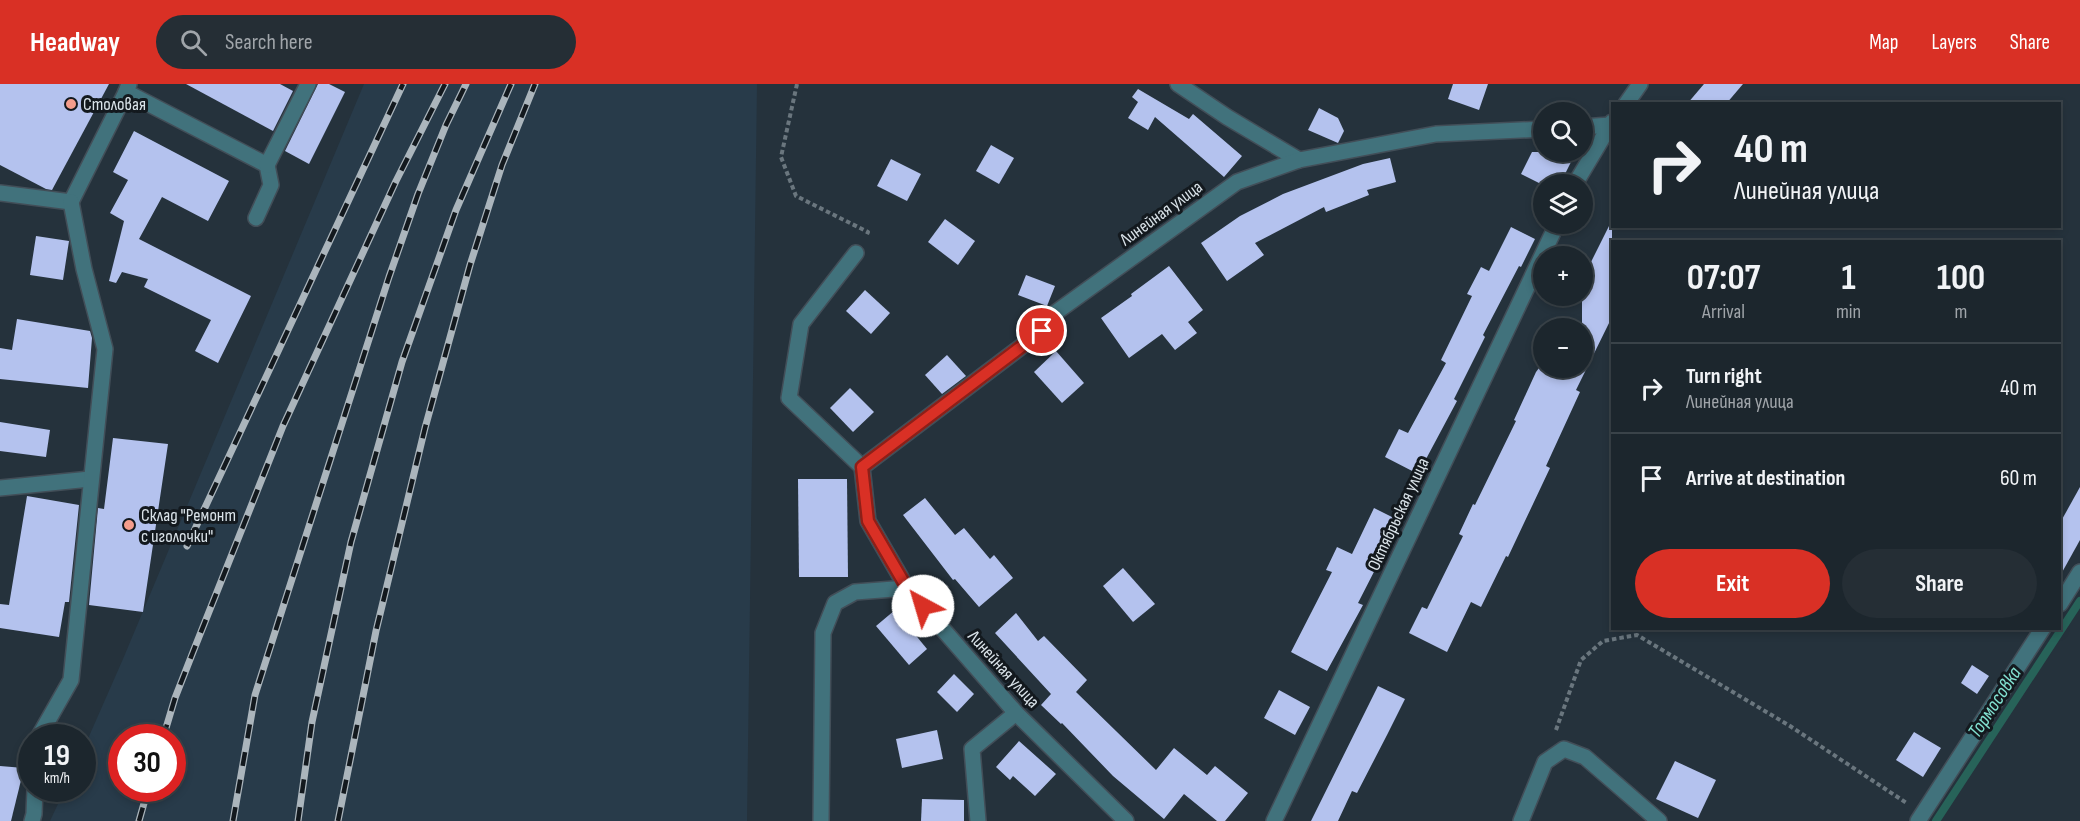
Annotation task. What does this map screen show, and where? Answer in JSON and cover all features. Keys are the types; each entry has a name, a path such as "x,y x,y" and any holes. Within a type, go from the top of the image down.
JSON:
{"street":[{"path":"256,218 271,185 267,165 308,84"},
{"path":"1178,84 1227,117 1299,160"},
{"path":"1627,102 1640,84"},
{"path":"46,724 71,680 105,349 84,269 71,202 127,88 267,165"},
{"path":"1593,126 1611,124"},
{"path":"1581,174 1611,124"},
{"name":"Линейная улица","path":"1055,313 1237,182 1299,160 1436,134 1533,130"},
{"path":"0,193 71,202"},
{"name":"Октябрьская улица","path":"1274,821 1552,234"},
{"path":"856,253 801,324 789,398 862,467 1042,331"},
{"name":"Линейная улица","path":"862,467 868,521 907,588 1016,713 1126,821"},
{"path":"0,488 90,479"},
{"path":"2061,602 2080,572"},
{"path":"821,821 823,633 835,603 855,592 907,588"},
{"path":"1920,818 2042,630"},
{"path":"978,821 972,749 1016,713"},
{"path":"1521,821 1545,762 1564,749 1585,757 1659,821"},
{"path":"32,821 34,802"}],"path":[{"path":"798,84 781,157 796,196 868,232"},
{"path":"1545,762 1581,660 1603,641 1637,635 1790,726 1920,818"}],"shaded area":[{"path":"364,84 757,84 747,821 50,821 59,802 96,802 94,724"}],"building":[{"path":"0,84 109,84 52,190 0,165"},
{"path":"186,84 280,84 293,91 273,131"},
{"path":"318,84 329,84 345,92 309,164 285,151"},
{"path":"1453,84 1488,84 1479,110 1448,99"},
{"path":"1704,84 1743,84 1728,102 1689,102"},
{"path":"1138,89 1189,119 1193,114 1242,156 1224,177 1155,117 1148,130 1128,118 1138,102 1132,97"},
{"path":"1319,108 1338,118 1344,131 1338,143 1308,130"},
{"path":"134,131 229,181 208,221 162,197 139,239 251,296 218,363 195,351 211,320 144,287 148,279 122,272 116,283 109,281 124,221 110,213 128,180 113,172"},
{"path":"991,145 1014,158 999,184 976,171"},
{"path":"1532,152 1533,162 1571,162 1565,174 1533,174 1533,180 1521,174"},
{"path":"1390,158 1396,182 1367,190 1369,195 1326,212 1324,207 1255,243 1264,255 1227,281 1201,243 1240,216 1283,194 1363,164"},
{"path":"891,159 921,174 907,201 877,186"},
{"path":"945,219 975,241 958,265 928,242"},
{"path":"1611,222 1611,319 1593,356 1593,318 1582,318 1582,306 1593,306 1593,258"},
{"path":"1511,227 1535,239 1483,335 1485,337 1454,399 1457,401 1418,474 1385,457 1399,429 1408,433 1446,363 1441,360 1472,296 1467,294 1481,267 1489,271"},
{"path":"36,236 69,241 63,280 30,275"},
{"path":"1169,266 1203,310 1188,322 1197,333 1175,350 1162,334 1129,358 1101,318"},
{"path":"1026,275 1055,286 1047,306 1018,295"},
{"path":"865,290 890,313 871,334 846,311"},
{"path":"17,319 90,331 92,338 88,388 0,379 0,348 12,350"},
{"path":"1056,351 1084,383 1062,403 1034,372"},
{"path":"947,355 966,376 942,394 925,375"},
{"path":"1533,378 1582,378 1576,390 1580,392 1546,466 1550,468 1508,557 1506,556 1481,607 1471,602 1447,652 1409,633 1422,607 1427,609 1463,536 1459,534 1516,421 1514,420"},
{"path":"850,388 874,412 853,432 830,408"},
{"path":"0,422 50,430 46,457 0,451"},
{"name":"Склад \"Ремонт с иголочки\"","path":"113,438 168,444 143,612 89,605 98,508 104,509"},
{"path":"798,479 847,479 848,577 799,577"},
{"path":"2080,487 2080,540 2061,574 2061,521"},
{"path":"27,496 79,505 69,602 65,602 59,637 0,628 0,604 9,605"},
{"path":"925,498 955,535 964,528 990,559 994,555 1013,578 979,607 955,579 953,580 903,515"},
{"path":"1374,508 1400,521 1358,603 1363,605 1327,671 1291,652 1332,572 1326,570 1337,547 1352,554"},
{"path":"1123,568 1155,604 1133,622 1103,586"},
{"path":"895,610 927,649 909,665 876,626"},
{"path":"1016,613 1038,641 1044,636 1087,680 1076,692 1156,770 1174,748 1207,775 1215,766 1248,793 1225,821 1217,821 1184,794 1164,819 1113,776 1062,723 1041,705 1051,694 995,633"},
{"path":"1972,665 1989,676 1977,694 1961,683"},
{"path":"954,674 974,694 957,712 937,692"},
{"path":"1378,686 1405,699 1357,793 1352,791 1338,821 1311,821"},
{"path":"1279,690 1310,707 1295,735 1264,718"},
{"path":"937,730 943,759 902,768 896,739"},
{"path":"1914,732 1941,748 1923,777 1896,760"},
{"path":"1019,741 1056,774 1035,796 1013,776 1010,780 996,767"},
{"path":"1675,761 1716,780 1698,818 1656,799"},
{"path":"0,766 18,768 18,792 11,821 0,821"},
{"path":"922,799 964,800 964,821 921,821"}],"waterway":[{"name":"Тормосовка","path":"1936,821 2080,601"}],"railway":[{"path":"187,546 403,84"},
{"path":"167,724 175,698 283,426 396,181 445,84"},
{"path":"233,821 255,695 389,277 418,194 446,125 466,84"},
{"path":"298,821 312,722 351,542 402,362 456,210 511,84"},
{"path":"338,821 376,631 425,428 470,265 502,165 535,84"},
{"path":"139,821 144,802"}],"place":[{"name":"Столовая","path":"71,104"},
{"name":"Склад \"Ремонт с иголочки\"","path":"129,525"}],"route":[{"path":"923,606 907,588 868,521 862,467 1042,331"}]}
